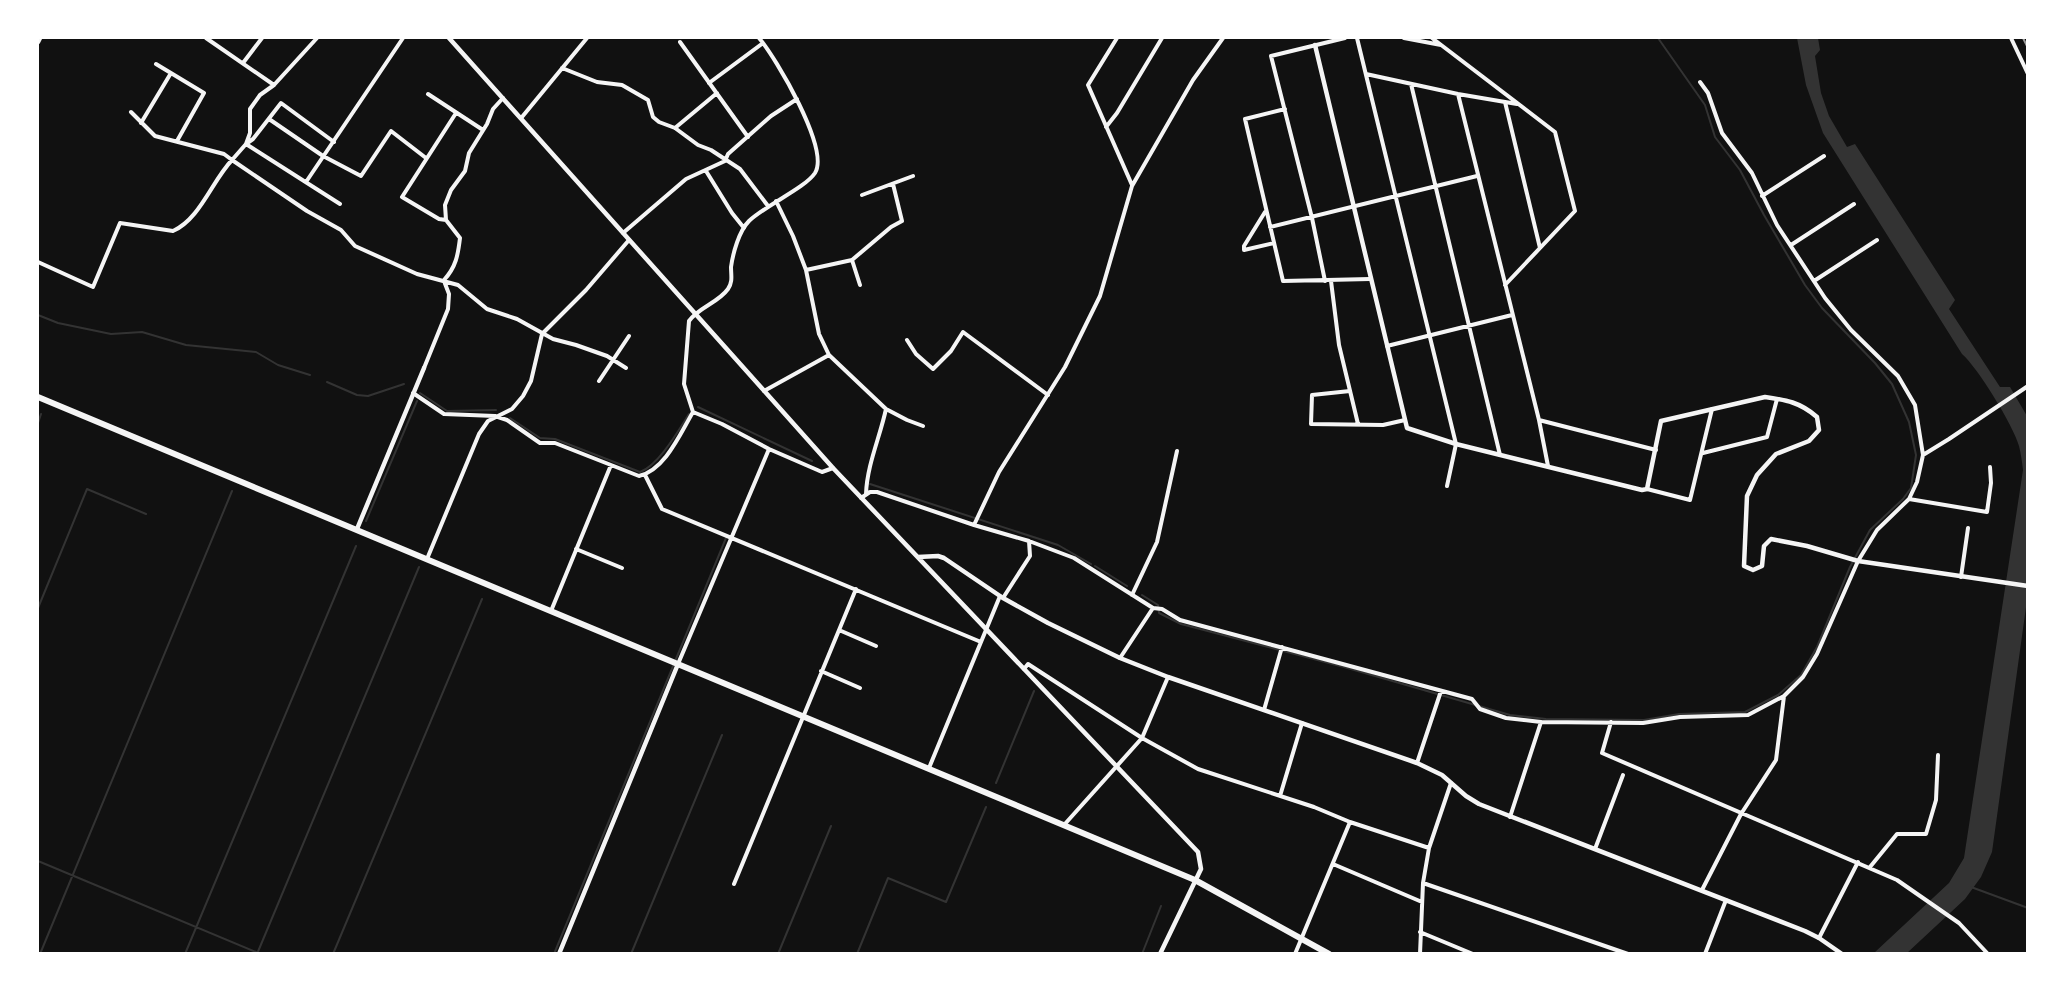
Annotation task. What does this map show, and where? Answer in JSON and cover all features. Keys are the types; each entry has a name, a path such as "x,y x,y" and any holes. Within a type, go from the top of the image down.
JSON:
{"highway":[{"path":"38,397 1195,880 1329,954"}],"street":[{"path":"38,42 39,38"},
{"path":"208,38 274,85"},
{"path":"243,63 262,38"},
{"path":"246,144 250,133 250,109 260,95 274,85 314,38"},
{"path":"306,182 403,38"},
{"path":"449,38 522,117 694,315 832,468 863,496 1198,852 1201,865 1160,954"},
{"path":"522,117 587,38"},
{"path":"413,393 444,414 495,416 507,420 540,443 555,443 639,476 645,475 669,453 693,412 683,376 690,321 694,315 728,290 732,282 731,267 744,228 768,206 808,180 816,171 818,160 813,141 793,88 759,38"},
{"path":"1117,38 1088,85 1132,186"},
{"path":"1105,127 1117,113 1162,38"},
{"path":"976,522 999,472 1065,367 1100,296 1132,186 1193,80 1223,38"},
{"path":"1325,281 1312,218 1271,56 1345,38"},
{"path":"1357,38 1456,444 1447,486"},
{"path":"1404,38 1444,46"},
{"path":"1432,38 1554,132 1575,211 1505,285"},
{"path":"2011,38 2028,74"},
{"path":"680,42 748,137"},
{"path":"709,83 763,43"},
{"path":"1315,45 1407,428 1456,444 1690,500 1712,408"},
{"path":"156,64 204,93 177,141"},
{"path":"562,69 597,82 622,85 648,100 652,117 675,128 698,145 711,150 740,169 768,206"},
{"path":"141,123 171,73"},
{"path":"1366,74 1458,94 1518,104"},
{"path":"863,496 877,492 976,522 1074,558 1132,595 1180,620 1281,650 1473,701 1479,708 1506,718 1541,722 1643,723 1680,717 1748,715 1784,696 1803,677 1817,654 1855,560 1876,530 1909,499 1917,482 1923,455 1916,405 1898,376 1851,330 1814,281 1777,225 1752,173 1722,133 1708,93 1700,82"},
{"path":"1411,84 1500,454"},
{"path":"675,128 717,93"},
{"path":"428,94 483,130"},
{"path":"1458,94 1539,420 1548,466"},
{"path":"444,280 452,272 458,258 460,238 446,220 445,205 465,171 469,153 494,109 504,98"},
{"path":"623,233 686,179 725,160 728,154 771,116 797,99"},
{"path":"1505,102 1540,248"},
{"path":"38,261 93,287 120,222 173,231 178,229 200,206 232,160 253,139 281,103 334,142"},
{"path":"1285,108 1245,119 1283,281 1370,279"},
{"path":"131,112 155,136 224,154 307,211 341,230 355,246 417,274 458,285 487,309 517,319 542,334 607,356 626,368"},
{"path":"446,220 439,219 402,197 456,112"},
{"path":"269,119 323,156 361,176 391,131 426,158"},
{"path":"246,144 340,204"},
{"path":"1762,196 1824,156"},
{"path":"706,171 744,228"},
{"path":"862,195 913,176"},
{"path":"1270,227 1477,176"},
{"path":"806,270 852,260 891,227 902,221 892,184"},
{"path":"776,201 806,270 819,334 829,355 886,409 923,426"},
{"path":"1791,245 1854,204"},
{"path":"1266,210 1244,246 1244,250 1274,243"},
{"path":"428,559 479,434 488,421 512,409 523,396 531,381 542,334 586,290 629,240"},
{"path":"1814,281 1877,240"},
{"path":"852,260 860,285"},
{"path":"357,529 448,309 449,294 444,280"},
{"path":"1331,281 1339,345 1358,424"},
{"path":"1387,346 1512,315"},
{"path":"907,340 916,354 933,369 951,351 963,332 1048,395"},
{"path":"599,381 628,336"},
{"path":"764,392 829,355"},
{"path":"1923,455 2028,386"},
{"path":"1350,391 1312,395 1311,424 1383,425 1405,420"},
{"path":"1647,489 1661,421 1765,397 1777,399 1804,406 1817,417 1819,430 1809,441 1776,454 1757,475 1747,496 1744,566 1753,570 1762,566 1764,546 1771,539 1807,546 1855,560 2028,586"},
{"path":"1703,453 1767,437 1777,399"},
{"path":"863,496 881,435 886,409"},
{"path":"693,412 822,472 832,468"},
{"path":"1539,420 1656,450"},
{"path":"559,954 730,538 769,449"},
{"path":"1132,595 1157,542 1177,451"},
{"path":"551,611 611,465"},
{"path":"1909,499 1987,512 1991,483 1990,467"},
{"path":"645,475 662,510 981,642"},
{"path":"1961,577 1968,528"},
{"path":"929,768 1001,597 1030,556 1029,541"},
{"path":"576,549 622,568"},
{"path":"918,557 944,558 1001,597 1048,623 1120,657 1417,763 1442,775 1479,804 1819,938 1842,954"},
{"path":"734,884 856,589"},
{"path":"1120,657 1156,608"},
{"path":"839,630 876,646"},
{"path":"1264,710 1281,650"},
{"path":"1024,669 1028,664 1142,738 1198,769 1429,848"},
{"path":"821,671 860,688"},
{"path":"1064,825 1142,738 1168,676"},
{"path":"1417,763 1440,693"},
{"path":"1702,890 1741,814 1776,760 1784,696"},
{"path":"1510,817 1541,722"},
{"path":"1611,722 1602,753 1870,867 1921,895 1959,923 1988,954"},
{"path":"1280,796 1302,723"},
{"path":"1870,867 1897,834 1926,834 1936,800 1938,755"},
{"path":"1595,849 1623,775"},
{"path":"1420,954 1423,883 1429,848 1451,783"},
{"path":"1295,954 1350,822"},
{"path":"1819,938 1858,862"},
{"path":"1332,864 1422,902"},
{"path":"1423,883 1628,954"},
{"path":"1705,954 1726,900"},
{"path":"1420,932 1473,954"}],"shaded area":[{"path":"1797,38 1818,38 1820,50 1815,56 1821,93 1829,116 1847,147 1855,144 1955,300 1949,309 2000,387 2010,387 2027,416 2027,600 1992,852 1981,877 1965,899 1907,953 1874,953 1949,883 1964,858 2023,470 2019,446 2003,411 1977,371 1962,354 1823,133 1806,85"}],"waterway":[{"path":"1142,595 1158,605 1159,613 1181,624 1344,667 1510,715 1546,719 1644,720 1679,714 1745,712 1778,695 1801,675 1817,647 1850,567 1870,530 1903,499 1911,488 1916,455 1909,422 1892,384 1822,308 1805,285 1740,170 1715,137 1705,105 1658,38"},
{"path":"38,315 58,323 111,334 142,332 186,345 256,352 278,365 310,375"},
{"path":"327,382 357,395 368,396 404,384"},
{"path":"420,393 447,411 496,410"},
{"path":"366,521 417,401"},
{"path":"698,407 812,461"},
{"path":"38,423 41,414"},
{"path":"510,418 540,438 555,439 640,472 661,455 689,414"},
{"path":"870,484 1058,545 1091,564"},
{"path":"38,608 87,489 146,514"},
{"path":"40,954 232,491"},
{"path":"554,954 726,538"},
{"path":"185,954 356,546"},
{"path":"1095,566 1127,586"},
{"path":"257,954 419,567"},
{"path":"333,954 482,599"},
{"path":"996,783 1034,691"},
{"path":"631,954 722,735"},
{"path":"857,954 888,878 946,902 986,807"},
{"path":"778,954 831,826"},
{"path":"38,861 256,952"},
{"path":"1971,887 2028,908"},
{"path":"1142,954 1161,906"}],"railway":[{"path":"2023,38 2028,48"}]}
